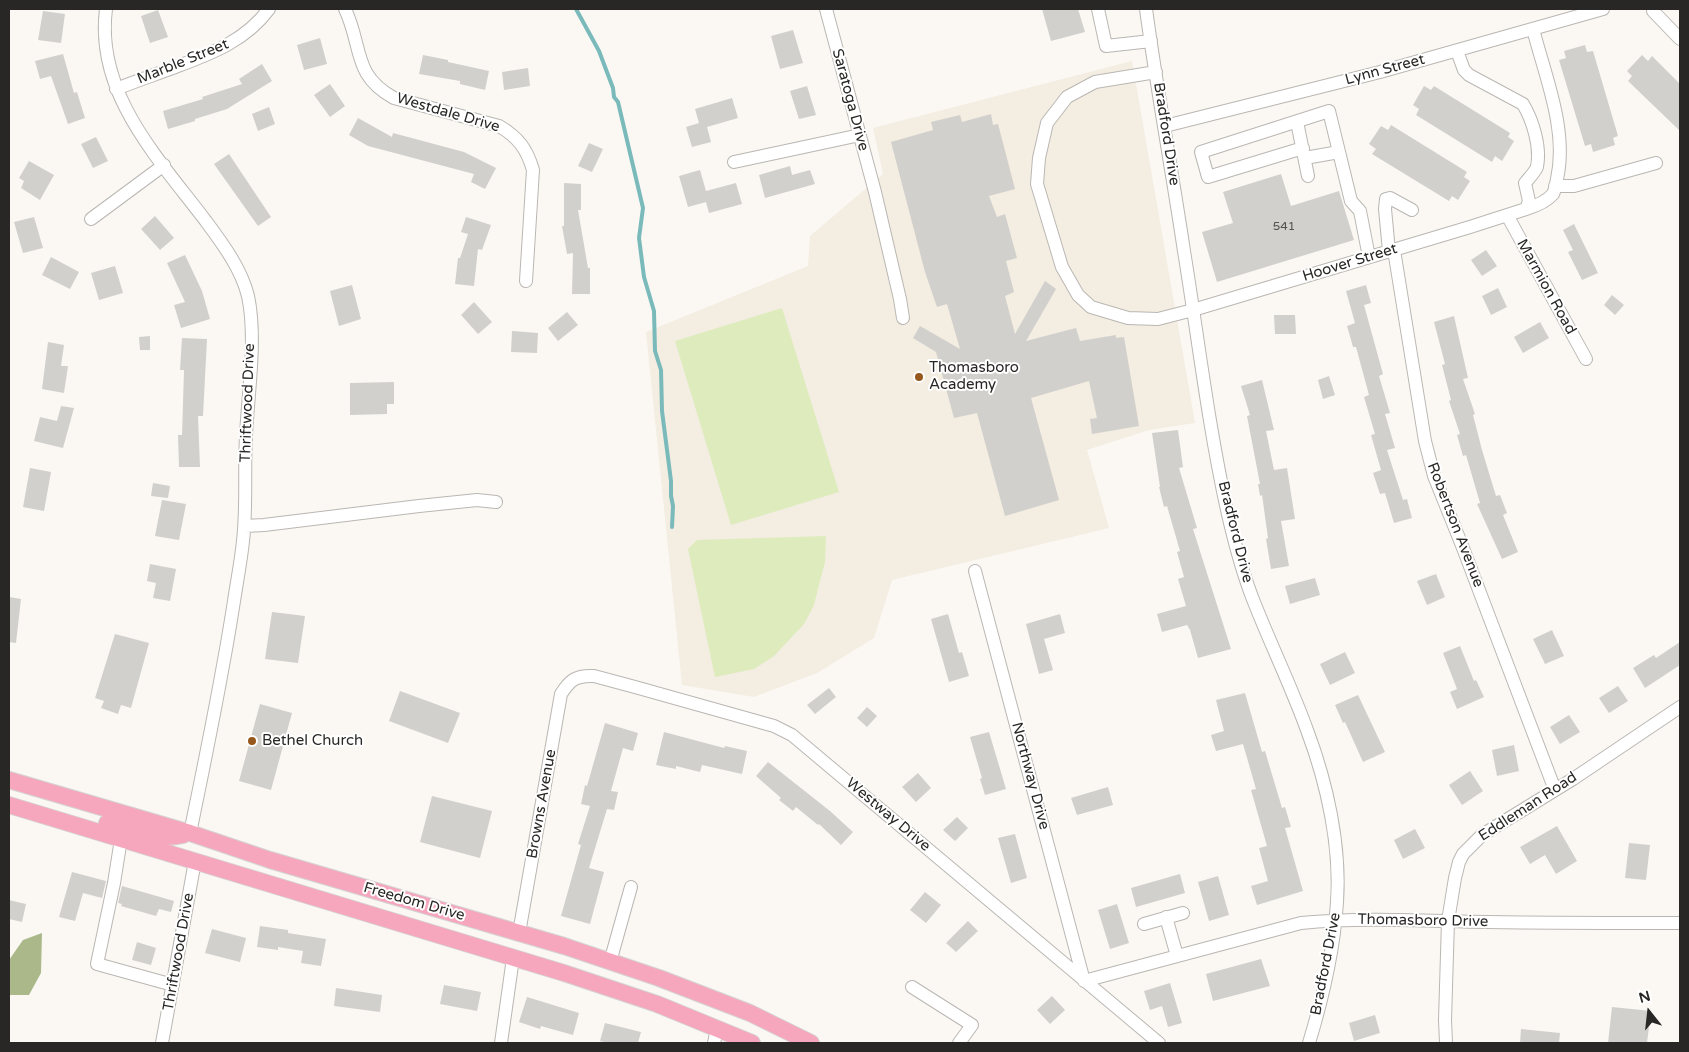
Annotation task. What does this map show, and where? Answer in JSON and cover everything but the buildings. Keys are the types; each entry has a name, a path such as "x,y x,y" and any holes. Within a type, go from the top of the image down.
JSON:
{"main road":[{"name":"Freedom Drive","path":"9,780 190,833 270,860 519,933 659,978 750,1013 811,1043"},
{"path":"9,794 158,837 172,837 190,833"},
{"name":"Freedom Drive","path":"9,805 513,958 657,1004 716,1036 752,1043"},
{"path":"195,861 204,856 220,853 397,904 410,901"}],"street":[{"name":"Thriftwood Drive","path":"106,9 106,55 116,89 132,121 221,242 240,275 248,295 251,316 246,438 245,526 224,672 190,833"},
{"name":"Marble Street","path":"116,89 221,49 240,37 258,22 269,9"},
{"name":"Westdale Drive","path":"345,9 363,68 370,80 381,91 394,98 499,126 512,133 522,143 529,156 533,170 526,281"},
{"name":"Saratoga Drive","path":"826,9 875,192 903,318"},
{"path":"1098,9 1106,46 1151,41"},
{"name":"Bradford Drive","path":"1146,9 1193,310 1227,510 1239,559 1253,600 1308,732 1328,797 1334,831 1338,899 1336,920 1332,949 1309,1043"},
{"name":"Lynn Street","path":"1165,126 1457,51 1603,9"},
{"path":"1653,9 1680,39"},
{"path":"1533,29 1554,108 1559,140 1560,165 1556,186 1574,186 1656,163"},
{"path":"1457,51 1464,70 1469,75 1523,104 1528,112 1538,148 1536,168 1525,183 1529,200 1526,209"},
{"name":"Hoover Street","path":"1156,72 1095,82 1067,97 1047,124 1039,158 1037,184 1062,267 1078,295 1092,307 1128,318 1155,319 1193,310 1391,251 1540,204 1553,193 1556,186"},
{"path":"1339,152 1304,153 1208,176 1201,152 1329,112 1339,152 1351,201 1360,211 1370,257"},
{"path":"1297,122 1308,176"},
{"path":"734,162 860,135"},
{"path":"92,219 164,165"},
{"name":"Robertson Avenue","path":"1412,210 1390,198 1386,199 1385,209 1391,251 1425,441 1434,476 1555,790"},
{"name":"Marmion Road","path":"1507,215 1586,359"},
{"path":"245,526 477,500 496,502"},
{"name":"Northway Drive","path":"975,571 1084,981"},
{"name":"Westway Drive","path":"572,679 594,676 635,686 774,726 792,735 1159,1043"},
{"name":"Browns Avenue","path":"519,933 561,694 572,679"},
{"name":"Eddleman Road","path":"1446,1043 1448,921 1455,878 1463,854 1482,836 1680,707"},
{"path":"121,839 97,964 173,985"},
{"name":"Thriftwood Drive","path":"162,1043 195,861"},
{"path":"610,962 631,887"},
{"path":"1144,924 1183,913"},
{"path":"1166,917 1177,956"},
{"name":"Thomasboro Drive","path":"1084,981 1301,923 1336,920 1680,923"},
{"path":"501,1043 513,958"},
{"path":"912,987 972,1025 959,1043"}],"shaded area":[{"name":"Thomasboro Academy","path":"1132,61 1195,423 1149,430 1087,450 1109,528 892,580 874,638 817,673 754,697 682,685 646,332 808,266 810,236 883,174 873,128"}],"green space":[{"path":"782,308 839,492 731,525 675,341"},
{"path":"826,536 825,562 814,605 804,624 774,656 754,669 715,677 688,549 697,540"},
{"path":"42,933 41,973 29,995 9,995 9,960 23,940"}],"waterway":[{"path":"576,9 599,51 613,88 614,97 618,102 643,208 639,238 644,277 654,311 655,351 661,370 662,411 673,506 672,527"}],"place":[{"name":"Thomasboro Academy","path":"919,377"},
{"name":"Bethel Church","path":"252,741"}]}
